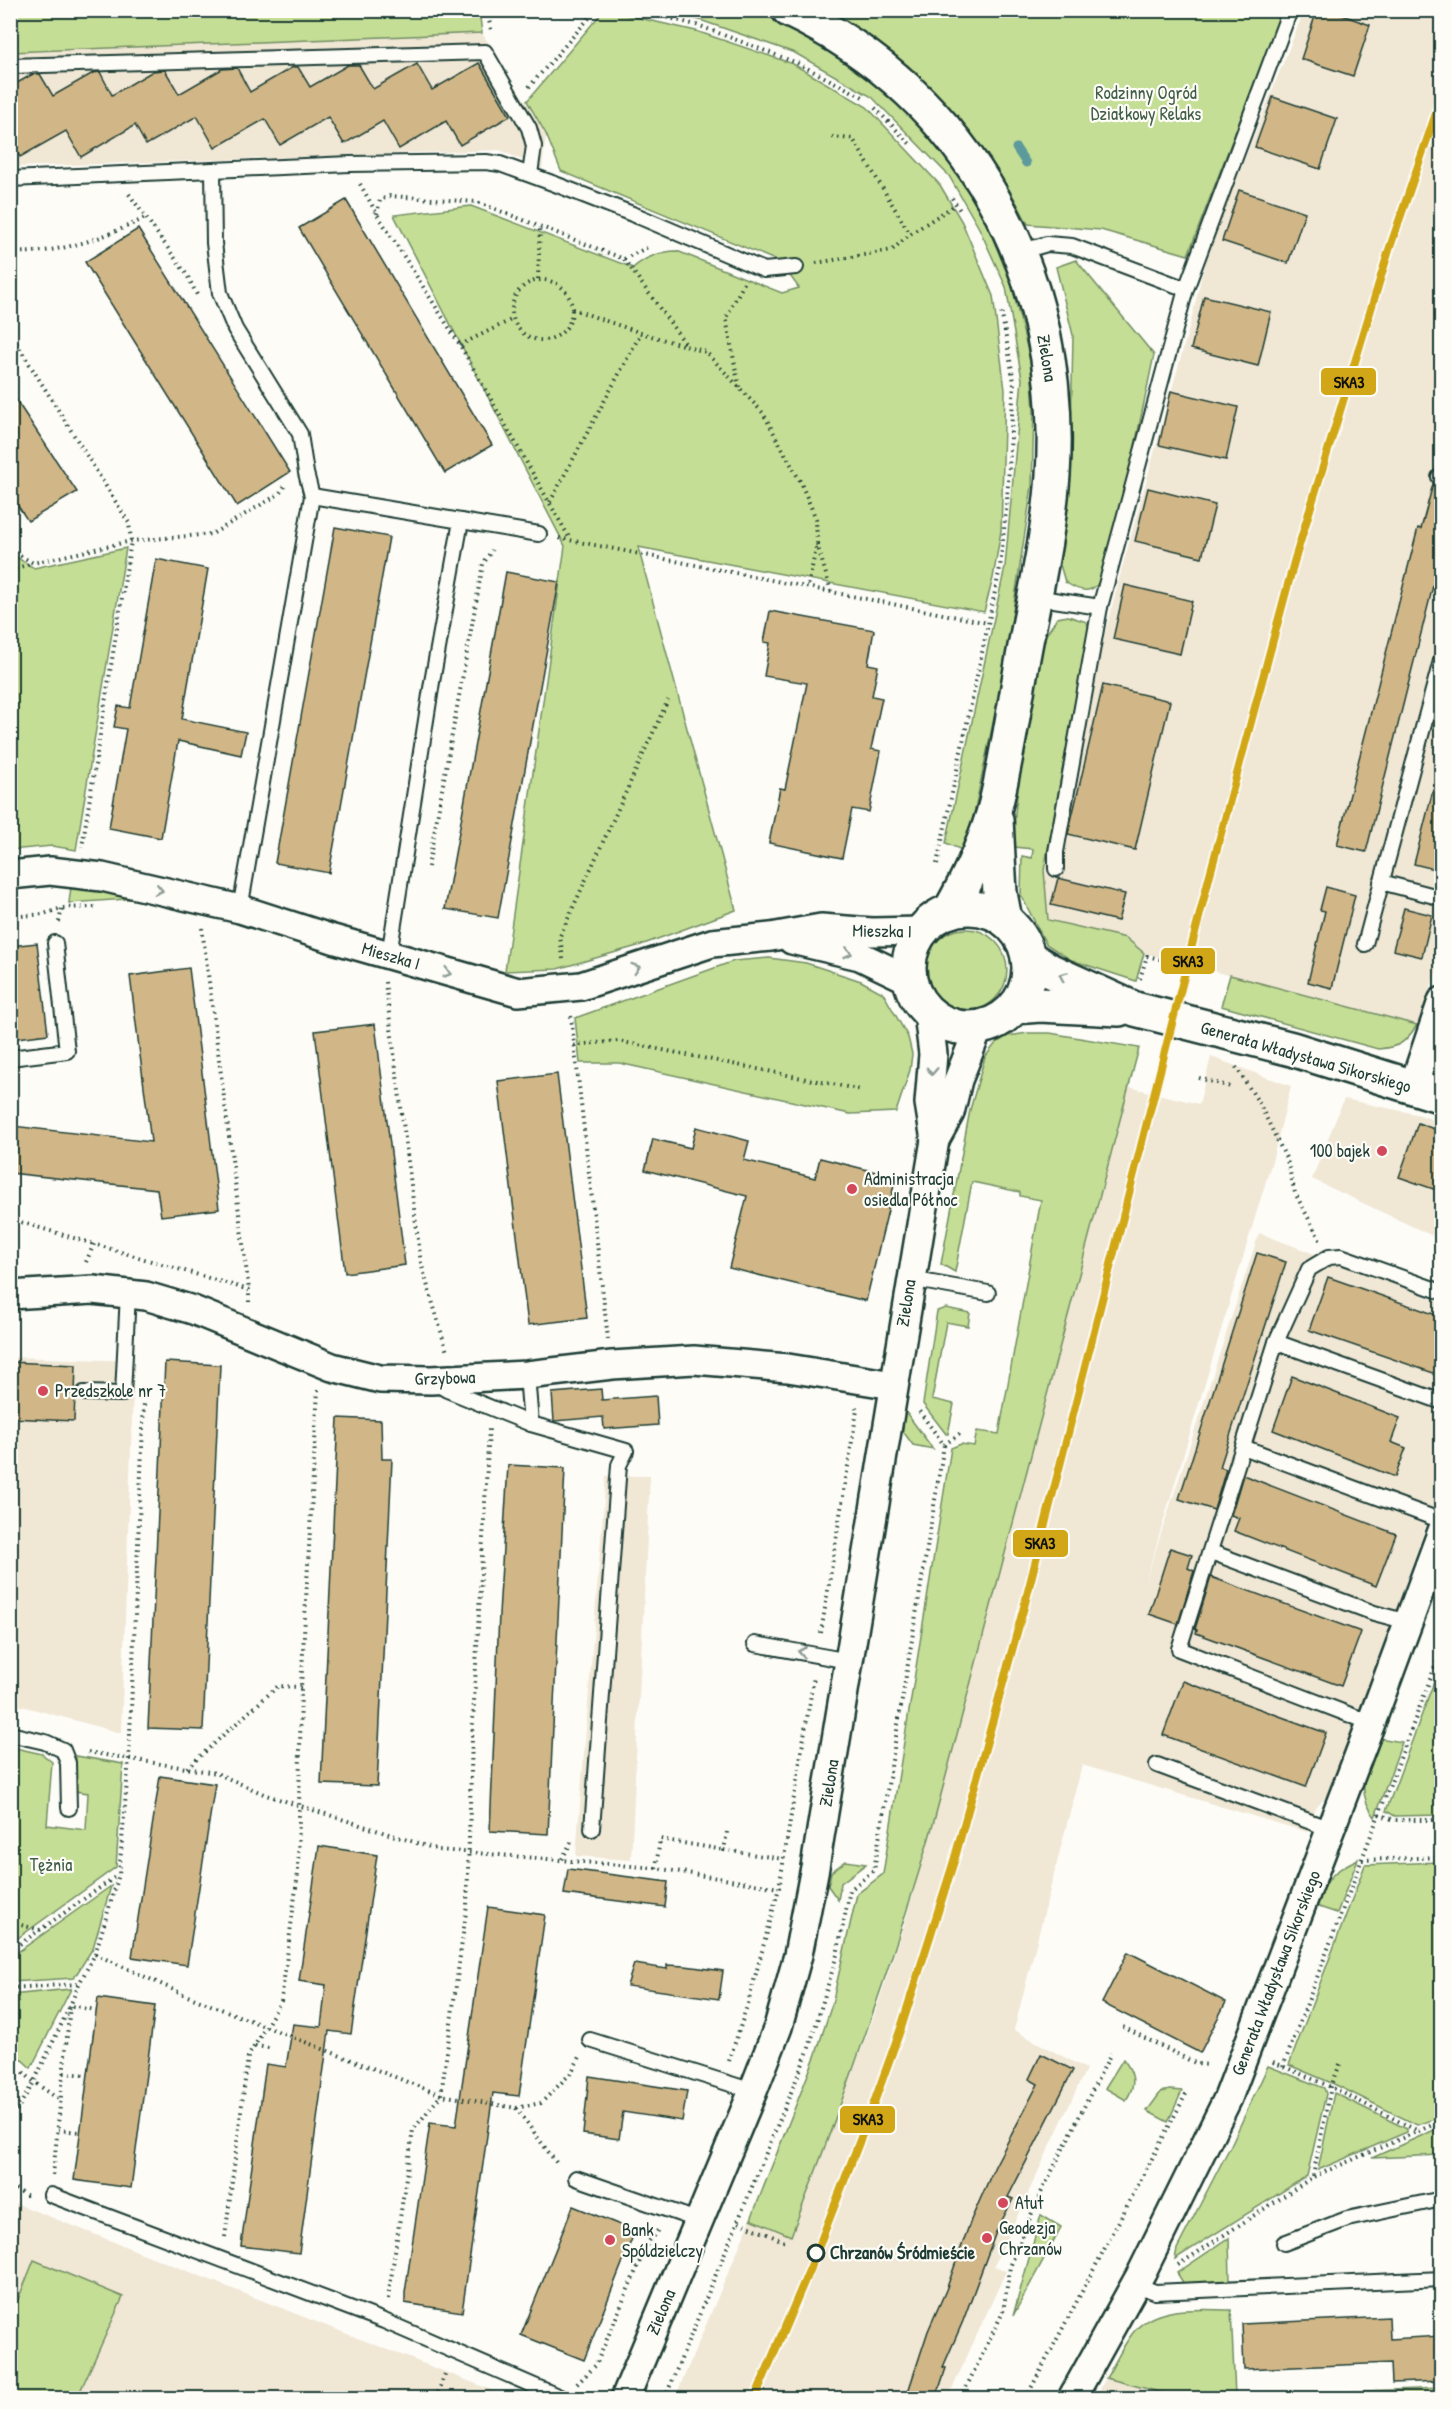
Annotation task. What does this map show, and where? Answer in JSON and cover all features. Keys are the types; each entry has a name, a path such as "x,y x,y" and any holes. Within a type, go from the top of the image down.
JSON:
{"main road":[{"name":"Zielona","path":"789,10 854,47 900,83 929,111 984,182 1008,225 1019,252 1048,353 1053,405 1052,480 1034,597 996,805 964,887 950,911"},
{"name":"Zielona","path":"996,805 1000,893 1005,920"},
{"path":"974,908 990,912 1005,920 1018,932 1028,957 1028,978 1015,1007 999,1020 979,1027 957,1027 928,1013 916,998 910,980 910,954 921,931 931,921 950,911 974,908"},
{"name":"Generała Władysława Sikorskiego","path":"1028,957 1051,971 1427,1091"},
{"name":"Generała Władysława Sikorskiego","path":"1015,1007 1136,999"}],"street":[{"name":"Mieszka I","path":"10,875 50,871 102,877 240,909 387,965 518,992 581,986 712,943 771,937 821,928 872,932 921,931"},
{"name":"Mieszka I","path":"771,937 810,943 860,956 910,980"},
{"path":"1427,1091 1442,1001"},
{"name":"Zielona","path":"625,2398 753,2091 784,2007 798,1956 815,1867 934,1140 929,1103 933,1054 928,1013"},
{"name":"Zielona","path":"934,1140 950,1113 958,1080 979,1027"},
{"name":"Grzybowa","path":"10,1295 93,1290 129,1293 193,1310 332,1366 380,1378 434,1368 526,1374 694,1359 769,1365 834,1374 893,1386"},
{"name":"Generała Władysława Sikorskiego","path":"1072,2398 1135,2284 1228,2098 1442,1531"}],"lane":[{"path":"1056,869 1056,852 1100,607 1186,289 1290,10"},
{"path":"10,66 485,52 529,128 534,146 530,174"},
{"path":"10,179 350,164 486,162 530,174 640,217 764,270 796,267"},
{"path":"213,170 214,243 220,294 235,329 300,434 312,496 240,909"},
{"path":"1019,252 1047,244 1072,246 1186,289"},
{"path":"312,496 539,534"},
{"path":"387,965 432,682 461,521"},
{"path":"1034,597 1100,607"},
{"path":"1365,944 1442,657"},
{"path":"1381,882 1442,898"},
{"path":"10,1058 67,1051 55,943"},
{"path":"1371,1723 1179,1649 1276,1342 1308,1269 1329,1257 1341,1256 1442,1292"},
{"path":"910,1279 987,1293"},
{"path":"84,1393 123,1394 129,1293"},
{"path":"1276,1342 1442,1402"},
{"path":"434,1368 447,1390 531,1424 626,1451 619,1465 592,1829"},
{"path":"526,1374 531,1424"},
{"path":"1243,1447 1442,1521"},
{"path":"1211,1552 1374,1613 1408,1622"},
{"path":"755,1644 849,1661"},
{"path":"10,1734 45,1742 63,1750 68,1763 69,1808"},
{"path":"1157,1765 1330,1829"},
{"path":"590,2040 753,2091"},
{"path":"576,2178 700,2221"},
{"path":"51,2195 384,2321 566,2395"},
{"path":"1284,2243 1347,2219 1442,2199"},
{"path":"1135,2284 1155,2292 1442,2279"}],"path":[{"path":"514,103 596,10"},
{"path":"638,10 700,26 797,63 867,100 914,147"},
{"path":"832,137 853,139 910,234"},
{"path":"350,164 377,214 460,345 570,540 987,623"},
{"path":"115,175 187,276 200,302"},
{"path":"951,196 961,213"},
{"path":"10,252 35,254 109,236 145,218"},
{"path":"538,279 540,226"},
{"path":"624,259 687,346"},
{"path":"538,279 557,284 565,291 572,309 567,328 552,339 532,339 517,327 512,309 514,298 519,290 538,279"},
{"path":"740,388 726,318 741,291"},
{"path":"934,875 1000,568 1007,501 1014,382 1000,302"},
{"path":"572,309 706,352 763,413 800,481 816,519 817,543 831,592"},
{"path":"460,345 513,319"},
{"path":"10,333 129,523 131,541 81,854"},
{"path":"550,502 641,333"},
{"path":"10,570 131,541 212,534 279,494 293,475"},
{"path":"808,587 817,543"},
{"path":"426,875 483,564 491,550 503,548"},
{"path":"10,550 33,563"},
{"path":"563,960 560,936 668,700"},
{"path":"201,920 249,1290 249,1307"},
{"path":"1136,999 1147,956 1176,963"},
{"path":"387,965 421,1263 448,1356 434,1368"},
{"path":"570,1012 608,1344"},
{"path":"574,1045 618,1041 862,1090"},
{"path":"1235,1066 1259,1103 1287,1160 1295,1193 1329,1257"},
{"path":"1199,1078 1232,1087"},
{"path":"10,1219 249,1290"},
{"path":"84,1265 94,1244"},
{"path":"723,2081 748,2003 778,1888 857,1410 853,1401 847,1396 831,1392 834,1374"},
{"path":"222,2259 248,2057 281,2001 298,1873 301,1687 318,1389"},
{"path":"10,2121 34,2082 95,1954 118,1875 129,1758 144,1400"},
{"path":"384,2321 413,2130 441,2095 467,1905 472,1738 489,1426"},
{"path":"944,1445 962,1432"},
{"path":"1283,2067 1442,1648"},
{"path":"187,1768 278,1686 301,1687"},
{"path":"105,1755 216,1773 266,1795 439,1850 656,1868 778,1888"},
{"path":"1379,1814 1394,1820 1442,1820"},
{"path":"724,1850 727,1832"},
{"path":"656,1868 660,1839 783,1859"},
{"path":"1362,1860 1442,1857"},
{"path":"10,1951 118,1875"},
{"path":"10,1922 40,1929"},
{"path":"95,1954 185,1995 441,2095 516,2108 541,2103 570,2073 590,2040"},
{"path":"10,1988 79,1984"},
{"path":"70,2006 96,2010"},
{"path":"51,2195 70,2006"},
{"path":"1123,2027 1197,2064 1208,2066 1218,2062"},
{"path":"255,2046 269,2048"},
{"path":"961,2398 1003,2312 1010,2267 1036,2203 1111,2053"},
{"path":"1264,2059 1331,2087 1418,2131"},
{"path":"10,2060 34,2082 61,2101"},
{"path":"1313,2177 1331,2087 1340,2064"},
{"path":"64,2073 88,2075"},
{"path":"1026,2398 1186,2094"},
{"path":"516,2108 555,2163"},
{"path":"1174,2268 1313,2177 1437,2123 1442,2114"},
{"path":"58,2130 80,2132"},
{"path":"566,2395 596,2365 648,2242 667,2219 671,2210"},
{"path":"739,2222 789,2243"},
{"path":"436,2398 447,2367"}],"shaded area":[{"path":"1304,11 1441,11 1442,956 1417,1025 1144,953 1125,938 1048,920 1044,870 1122,568 1201,279 1213,238"},
{"path":"482,33 546,134 542,169 500,150 11,167 10,52"},
{"path":"1211,1057 1291,1086 1272,1161 1143,1589 1259,1233 1441,1302 1441,1484 1330,1792 1316,1808 1307,1832 1082,1765 1014,2030 1086,2069 994,2266 1006,2271 948,2398 675,2398 751,2219 792,2235 874,2016 905,1922 934,1821 1129,1087 1199,1104"},
{"name":"100 bajek","path":"1344,1099 1420,1115 1441,1123 1441,1240 1312,1179"},
{"path":"10,1357 134,1361 121,1733 11,1703"},
{"path":"606,1476 650,1476 631,1860 576,1856"},
{"path":"10,2201 324,2325 512,2398 11,2398"},
{"path":"1106,2378 1182,2398 1095,2398"}],"green space":[{"path":"479,10 482,33 11,52 11,11"},
{"path":"604,10 696,31 793,64 867,107 940,185 962,222 993,296 1005,390 1001,531 993,578 984,612 638,547 736,910 641,945 557,969 505,971 565,546 394,215 471,206 633,268 653,256 677,251 782,293 799,288 780,262 561,171 546,134 527,101"},
{"path":"662,11 752,11 797,27 890,89 953,168 984,217 1011,283 1031,363 1034,412 1032,486 1004,670 966,852 946,843 1005,567 1022,379 1006,287 979,228 949,176 872,97 795,53 700,20"},
{"name":"Rodzinny Ogród Działkowy Relaks","path":"829,11 1282,11 1188,255 1101,230 1028,224 989,159 945,102 892,53"},
{"path":"1076,260 1154,355 1110,565 1097,585 1087,590 1081,590 1065,582 1057,554 1070,481 1073,335 1056,267"},
{"path":"126,548 76,850 52,846 11,850 11,554 34,568"},
{"path":"1068,616 1087,622 1090,635 1085,647 1044,870 1048,920 1126,938 1144,953 1136,981 1071,960 1046,944 1021,895 1022,856 1032,858 1033,849 1014,847 1015,813 1027,712 1042,641 1057,618"},
{"path":"71,887 98,887 142,898 69,903"},
{"path":"966,929 982,932 995,941 1004,954 1007,970 1004,986 995,999 982,1008 966,1011 950,1008 937,999 928,986 925,970 928,954 937,941 950,932"},
{"path":"769,958 806,963 861,981 883,993 908,1037 912,1054 910,1070 896,1112 850,1114 619,1063 580,1063 575,1018 734,961"},
{"path":"1230,975 1417,1025 1401,1043 1378,1049 1221,1006"},
{"path":"1050,1033 1139,1048 934,1821 867,2030 791,2236 751,2219 816,2054 832,2004 857,1894 883,1874 951,1448 961,1444 974,1446 977,1431 999,1434 1041,1200 1020,1196 1020,1192 972,1182 955,1272 941,1264 970,1110 985,1057 996,1043 1008,1036"},
{"path":"946,1308 970,1313 968,1326 946,1322 932,1399 954,1404 948,1434 923,1404 937,1311"},
{"path":"905,1411 933,1449 913,1445 902,1430"},
{"path":"1441,1663 1441,1815 1395,1816 1386,1811"},
{"path":"1379,1738 1402,1742 1375,1817 1368,1807 1364,1787 1367,1768"},
{"name":"Tężnia","path":"11,1747 42,1754 52,1762 47,1825 86,1830 88,1793 75,1791 76,1756 123,1764 116,1867 11,1943"},
{"path":"1358,1859 1337,1913 1316,1906 1331,1877"},
{"path":"846,1861 866,1864 841,1883 838,1900 828,1886 831,1872"},
{"path":"1441,1862 1441,2106 1434,2119 1417,2125 1334,2084 1289,2065 1365,1865"},
{"path":"111,1886 93,1948 74,1978 11,1982 11,1957"},
{"path":"71,1989 31,2068 11,2050 11,1995"},
{"path":"1123,2059 1133,2079 1132,2089 1126,2100 1105,2088"},
{"path":"1268,2066 1324,2088 1326,2094 1307,2176 1175,2259 1177,2249 1231,2145"},
{"path":"1182,2091 1168,2122 1147,2111 1161,2092"},
{"path":"1334,2093 1407,2129 1407,2132 1318,2170"},
{"path":"1441,2127 1441,2155 1372,2158"},
{"path":"1041,2215 1061,2227 1013,2316"},
{"path":"1229,2238 1230,2281 1184,2284 1177,2273"},
{"path":"34,2260 123,2297 77,2398 11,2398 11,2317"},
{"path":"1231,2310 1235,2396 1441,2388 1441,2398 1182,2398 1106,2378 1132,2334 1141,2324 1152,2318 1177,2311"}],"building":[{"path":"1317,10 1328,10 1370,25 1353,76 1301,59"},
{"path":"479,63 510,116 460,145 446,121 399,149 383,121 344,144 328,117 280,145 265,119 215,148 197,116 146,145 135,125 81,157 66,131 20,157 10,140 10,87 33,74 40,74 53,96 93,73 100,72 112,95 153,71 165,70 179,94 222,69 237,68 250,92 293,67 298,67 310,87 348,65 359,65 373,89 417,64 432,90"},
{"path":"1273,97 1337,119 1320,169 1255,147"},
{"path":"1239,190 1305,212 1288,263 1222,241"},
{"path":"346,200 492,445 445,473 299,228"},
{"path":"138,229 290,472 237,506 85,262"},
{"path":"1204,296 1271,312 1258,366 1191,349"},
{"path":"10,391 77,492 28,521 10,494"},
{"path":"1171,391 1238,407 1226,460 1159,445"},
{"path":"1433,484 1442,487 1442,550 1366,852 1337,845 1418,528 1421,529"},
{"path":"1148,488 1215,505 1202,557 1135,541"},
{"path":"335,527 389,537 329,873 275,863"},
{"path":"156,559 208,569 182,719 246,732 241,755 178,741 161,838 109,828 126,729 114,727 118,706 130,708"},
{"path":"506,572 559,582 498,918 445,909"},
{"path":"1125,585 1192,601 1180,654 1113,639"},
{"path":"770,611 874,630 868,664 878,666 872,696 882,698 871,749 881,751 869,812 852,809 842,858 769,843 780,788 785,789 807,683 764,676 770,643 764,642"},
{"path":"1103,685 1170,701 1135,850 1068,834"},
{"path":"1433,790 1442,791 1442,871 1414,864"},
{"path":"1058,878 1125,894 1118,921 1051,905"},
{"path":"1326,887 1355,895 1332,988 1308,982 1325,911 1320,910"},
{"path":"1404,908 1432,915 1422,957 1393,950"},
{"path":"37,943 48,1034 10,1039 10,946"},
{"path":"189,968 219,1209 161,1216 157,1189 10,1173 13,1126 151,1142 130,976"},
{"path":"375,1024 405,1265 345,1273 315,1031"},
{"path":"557,1074 587,1318 528,1325 498,1081"},
{"path":"1418,1123 1442,1132 1442,1192 1399,1177"},
{"path":"696,1127 749,1141 744,1160 815,1178 820,1158 896,1177 866,1301 729,1268 747,1196 645,1170 653,1139 691,1148"},
{"path":"1257,1253 1286,1262 1220,1467 1226,1469 1214,1510 1179,1499"},
{"path":"1328,1277 1442,1317 1442,1376 1309,1330"},
{"name":"Przedszkole nr 7","path":"10,1362 76,1365 74,1421 10,1418"},
{"path":"165,1362 220,1365 203,1730 148,1728"},
{"path":"1292,1376 1400,1418 1391,1442 1406,1448 1395,1477 1273,1430"},
{"path":"601,1389 602,1400 656,1396 658,1425 604,1429 603,1417 554,1421 552,1393"},
{"path":"338,1418 381,1420 382,1459 392,1459 377,1786 321,1784"},
{"path":"508,1465 565,1468 548,1834 490,1831"},
{"path":"1243,1475 1396,1534 1376,1586 1234,1531 1239,1518 1231,1515"},
{"path":"1170,1548 1192,1555 1188,1568 1194,1571 1178,1624 1149,1614"},
{"path":"1211,1577 1361,1632 1341,1686 1196,1633 1195,1629"},
{"path":"1183,1681 1326,1733 1306,1787 1163,1735"},
{"path":"160,1776 215,1784 187,1965 132,1957"},
{"path":"319,1846 377,1855 351,2034 329,2031 299,2253 241,2246 266,2064 286,2067 293,2024 321,2027 326,1985 299,1981"},
{"path":"568,1869 668,1882 665,1907 564,1894"},
{"path":"488,1907 545,1915 519,2096 493,2093 462,2312 405,2303 405,2293 430,2123 456,2126"},
{"path":"1128,1952 1226,2002 1200,2053 1102,2003"},
{"path":"634,1964 667,1969 667,1965 723,1971 719,1999 627,1986"},
{"path":"98,1998 155,2006 131,2188 74,2180"},
{"path":"1041,2054 1073,2070 1008,2197 1013,2199 996,2232 963,2321 943,2367 946,2368 936,2398 906,2398 928,2331 946,2290 971,2220 995,2166 1038,2084 1029,2079"},
{"path":"589,2076 687,2091 682,2121 623,2112 619,2139 583,2134"},
{"path":"573,2206 635,2231 584,2360 521,2335"},
{"path":"1389,2317 1390,2339 1442,2336 1442,2381 1392,2383 1391,2363 1244,2369 1242,2324"}],"waterway":[{"path":"1016,148 1026,163"}],"transit line":[{"name":"SKA3","path":"755,2398 813,2261 867,2122 901,2028 954,1861 1024,1607 1209,878 1294,562 1389,250 1442,96"}],"place":[{"name":"100 bajek","path":"1382,1151"},
{"name":"Administracja osiedla Północ","path":"852,1189"},
{"name":"Przedszkole nr 7","path":"43,1391"},
{"name":"Atut","path":"1003,2203"},
{"name":"Geodezja Chrzanów","path":"987,2238"},
{"name":"Bank Spóldzielczy","path":"610,2240"},
{"name":"Chrzanów Śródmieście","path":"816,2253"}]}
